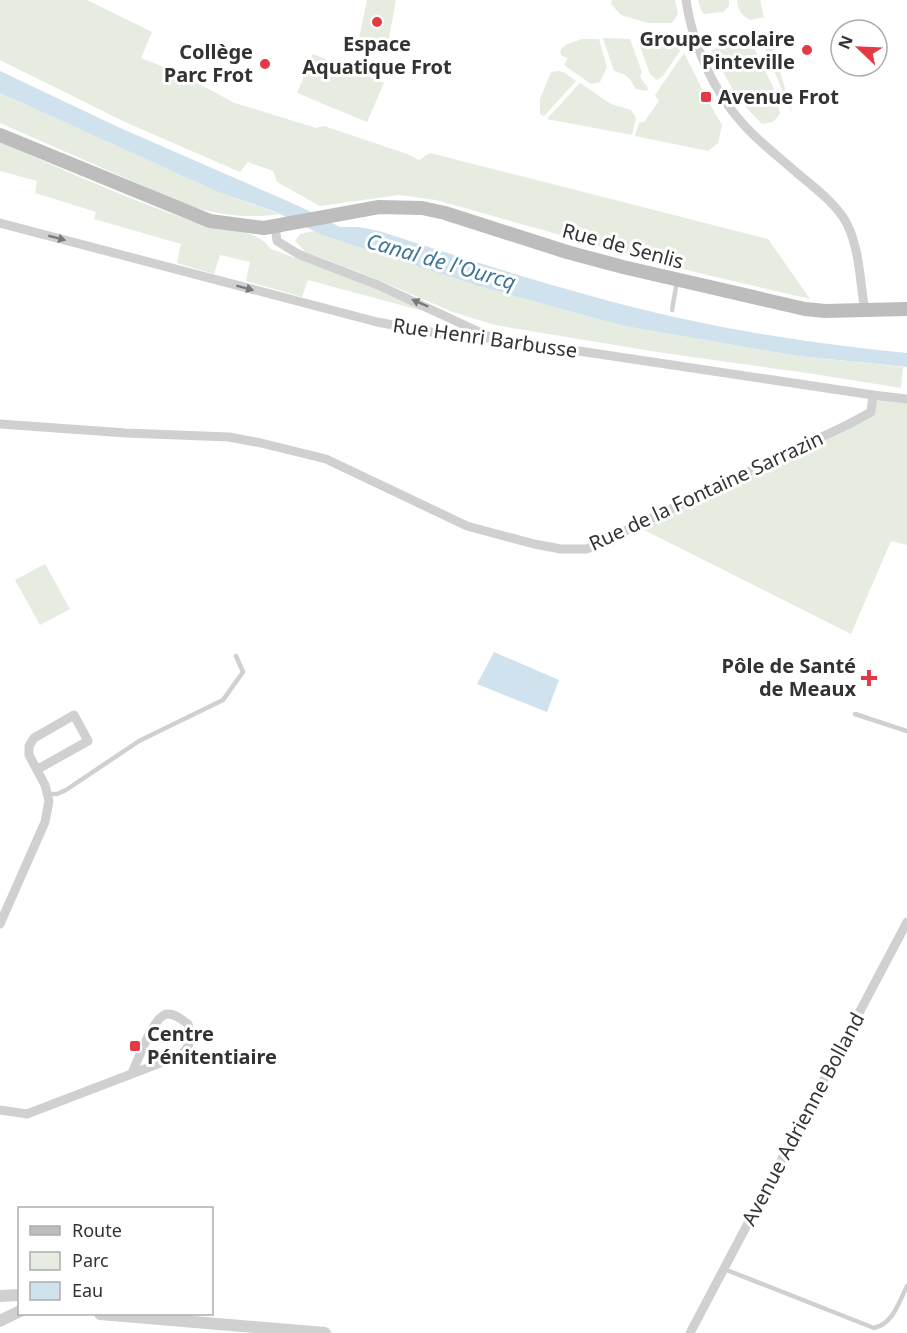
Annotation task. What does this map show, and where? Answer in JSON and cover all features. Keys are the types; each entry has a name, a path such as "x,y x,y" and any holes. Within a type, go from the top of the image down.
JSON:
{"main road":[{"name":"Rue de Senlis","path":"0,135 210,221 270,227 379,207 422,208 445,213 567,252 677,281 805,309 864,311 907,309"}],"street":[{"path":"686,0 699,48 713,81 730,107 741,122 828,199 848,225 859,263 864,311"},
{"name":"Rue Henri Barbusse","path":"0,223 378,322 464,338 492,338 907,399"},
{"path":"270,227 277,241 298,254 378,285 469,325 492,338"},
{"name":"Rue de la Fontaine Sarrazin","path":"0,424 126,433 229,437 261,443 326,459 467,526 534,544 561,549 587,549 849,424 871,412 873,395"},
{"path":"0,924 45,822 49,801 38,769 29,755 29,746 34,738 74,715 88,741 38,769"},
{"name":"Avenue Adrienne Bolland","path":"692,1333 907,922"},
{"path":"0,1110 27,1114 181,1054 189,1048 191,1036 188,1024 176,1016 167,1014 157,1019 132,1073"},
{"path":"0,1296 18,1295"},
{"path":"0,1321 18,1312"},
{"path":"130,1315 249,1329 321,1333"}],"lane":[{"path":"672,310 677,281"},
{"path":"47,794 57,794 66,790 139,741 224,700 243,672 236,656"},
{"path":"855,714 907,731"},
{"path":"724,1269 874,1328 882,1326 891,1318 907,1286"}],"green space":[{"path":"0,0 87,0 152,32 141,58 174,71 235,103 316,128 324,126 419,160 430,153 768,239 810,299 678,268 436,200 399,195 320,206 277,182 273,171 248,162 240,172 125,122 0,60"},
{"name":"Espace Aquatique Frot","path":"367,0 396,0 387,49 358,43"},
{"path":"612,0 675,0 678,14 672,23 648,23 621,15 611,4"},
{"path":"698,0 729,0 729,6 723,12 704,14"},
{"path":"737,0 760,0 764,17 750,20 740,12"},
{"path":"769,33 793,116 760,37"},
{"path":"670,36 680,51 663,76 657,80 650,74 637,38"},
{"path":"603,38 630,39 642,72 640,77 648,88 647,91 636,89 628,77 614,71"},
{"path":"582,39 599,39 607,67 600,82 591,84 564,65 568,58 562,56 560,51 565,45"},
{"path":"739,39 746,39 752,44 774,89 780,114 773,122 762,124 738,99 711,50"},
{"path":"684,53 704,93 701,95 705,102 708,101 722,125 718,143 708,151 635,136 639,123 644,122 659,101 655,95"},
{"path":"313,54 384,83 367,122 297,93"},
{"path":"559,71 576,81 544,116 540,114 540,99 551,72"},
{"path":"580,83 611,104 631,110 636,118 632,135 547,119"},
{"path":"0,93 218,192 280,214 234,215 189,206 0,123"},
{"path":"0,142 149,206 200,224 239,231 257,237 271,249 372,286 438,315 308,280 302,297 246,281 250,262 220,255 214,274 177,263 181,244 94,219 96,212 35,193 37,181 0,171"},
{"path":"314,231 478,286 624,326 798,356 903,367 901,388 657,352 495,325 453,312 306,252 295,241 300,234"},
{"path":"873,395 907,399 907,545 891,541 851,634 636,526 871,412"},
{"path":"45,564 70,609 40,625 15,580"}],"water":[{"name":"Canal de l'Ourcq","path":"0,71 118,127 301,207 340,227 359,227 379,231 532,279 624,305 704,323 785,338 907,353 907,367 798,356 624,326 478,286 320,234 276,212 218,192 0,93"},
{"path":"494,652 559,680 547,712 477,684"}],"place":[{"name":"Espace Aquatique Frot","path":"377,22"},
{"name":"Groupe scolaire Pinteville","path":"807,50"},
{"name":"Collège Parc Frot","path":"265,64"},
{"name":"Avenue Frot","path":"706,97"},
{"name":"Pôle de Santé de Meaux","path":"869,678"},
{"name":"Centre Pénitentiaire","path":"135,1046"}]}
